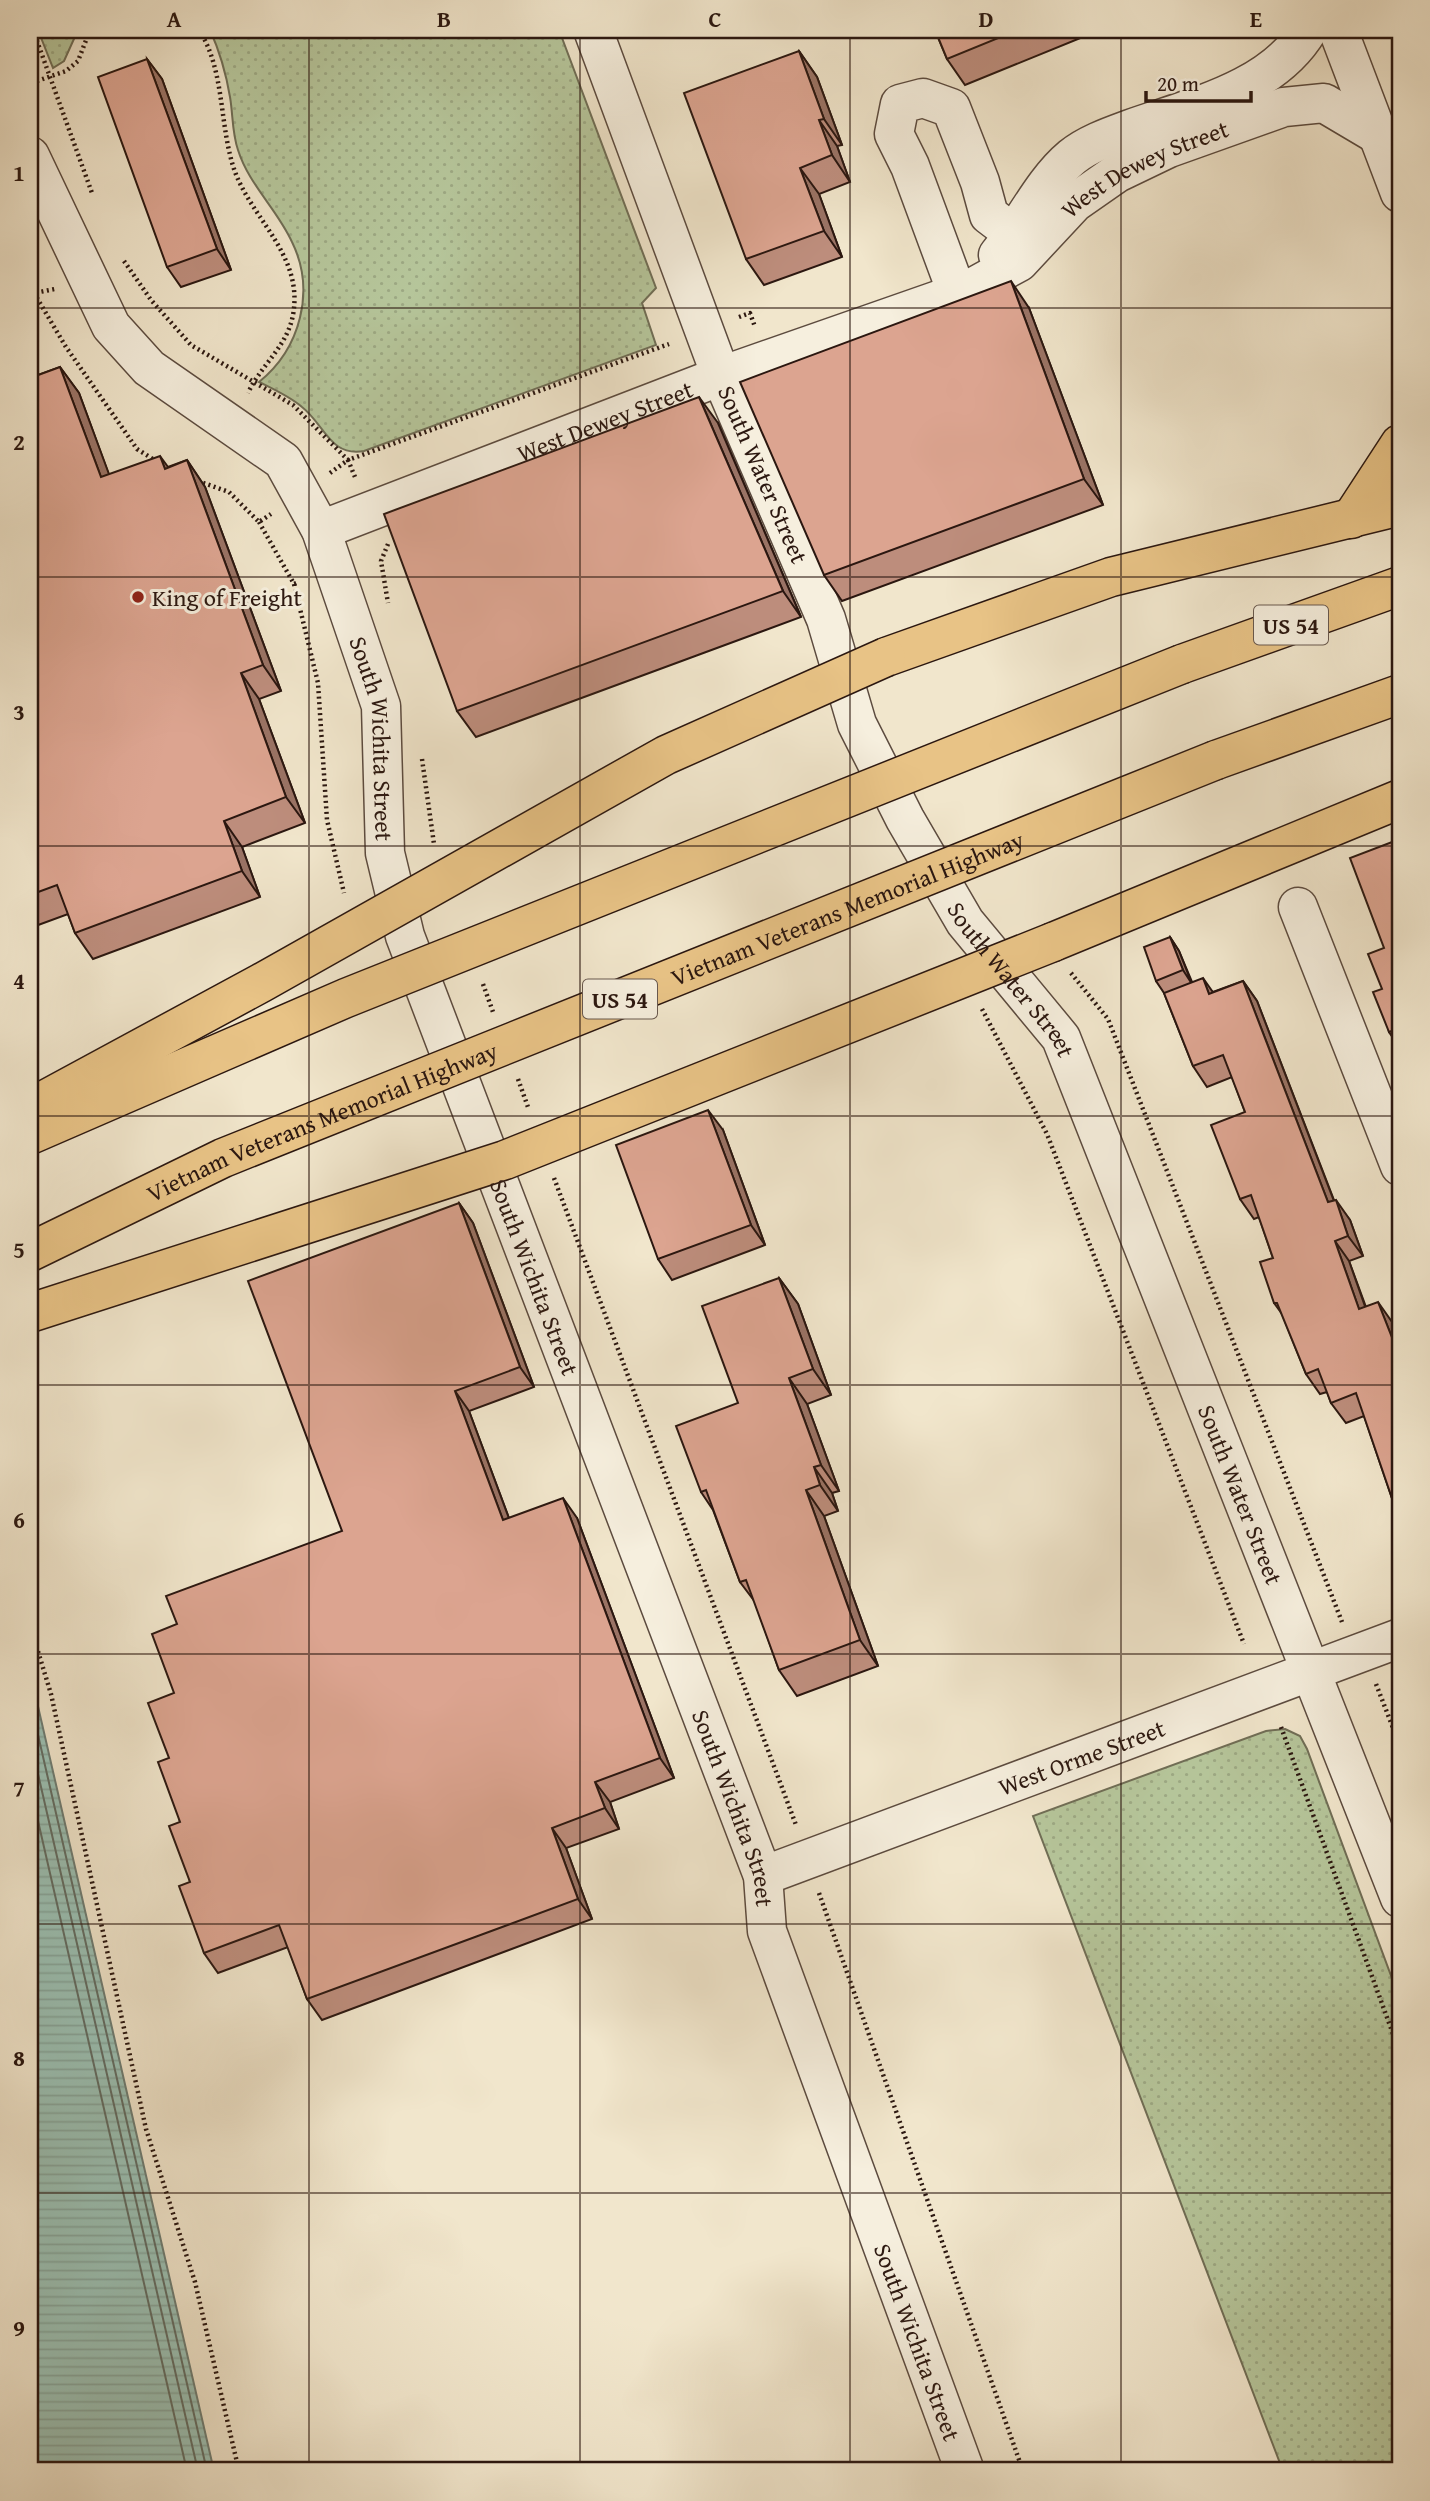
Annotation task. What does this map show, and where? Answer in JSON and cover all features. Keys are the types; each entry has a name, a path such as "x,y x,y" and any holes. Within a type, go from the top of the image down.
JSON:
{"highway":[{"path":"1351,519 1400,444"},
{"path":"30,1108 261,983 666,755 886,657 1111,577 1400,506"},
{"name":"US 54","path":"30,1135 359,993 1182,664 1400,586"},
{"name":"Vietnam Veterans Memorial Highway","path":"30,1252 223,1158 1216,760 1400,694"},
{"path":"30,1313 505,1160 1053,942 1400,799"}],"street":[{"name":"South Water Street","path":"593,30 721,376 826,620 857,724 899,807 965,922 1061,1038 1309,1673 1400,1898"},
{"name":"West Dewey Street","path":"964,291 1014,234 1072,157 1104,139 1233,91 1266,73 1297,48 1308,30"},
{"path":"1338,30 1400,192"},
{"path":"964,291 894,134 900,104 923,98 951,108 980,182 989,215 1014,234"},
{"name":"West Dewey Street","path":"321,530 721,376 964,291 1019,261 1074,204 1117,173 1169,148 1284,107 1324,103 1378,135"},
{"name":"South Wichita Street","path":"30,156 111,326 149,368 283,461 321,530 381,706 385,853 405,936 763,1876 767,1931 965,2471"},
{"path":"1298,907 1392,1122 1400,1166"},
{"name":"West Orme Street","path":"763,1876 1400,1638"}],"path":[{"path":"33,30 94,200"},
{"path":"37,81 66,71 78,61 90,30"},
{"path":"199,30 211,49 234,168 243,191 284,250 292,285 293,314 283,345 253,382 245,401"},
{"path":"120,255 151,300 191,345 293,405 348,460 604,370 750,313"},
{"path":"392,616 381,561 387,545 395,539"},
{"path":"294,584 318,683 327,820 346,901"},
{"path":"421,751 435,854"},
{"path":"478,971 497,1023"},
{"path":"516,1075 531,1114"},
{"path":"550,1166 807,1860 1023,2471"},
{"path":"30,1625 51,1694 146,2129 195,2282 239,2471"},
{"path":"1281,1727 1400,2053"}],"green space":[{"path":"38,30 78,30 64,61 53,68"},
{"path":"210,30 559,30 656,288 642,303 656,345 364,451 343,449 329,438 302,407 259,382 273,369 294,336 300,318 303,280 299,261 286,230 249,174 238,150 227,80"},
{"path":"1285,1729 1300,1736 1307,1749 1400,2000 1400,2471 1283,2471 1033,1816 1266,1731"}],"water":[{"path":"30,1675 34,1689 214,2471 30,2471"}],"building":[{"path":"935,30 1018,30 947,59"},
{"path":"799,51 824,119 819,120 832,155 800,168 824,231 746,259 684,93"},
{"path":"147,59 217,249 167,267 98,77"},
{"path":"1011,281 1084,479 824,575 740,382"},
{"name":"King of Freight","path":"60,367 101,477 160,456 165,469 187,460 263,665 241,673 286,797 224,821 242,871 75,933 57,885 30,895 30,378"},
{"path":"699,397 783,591 457,711 384,514"},
{"path":"1400,839 1400,1028 1389,1032 1373,992 1382,989 1368,954 1384,948 1350,858"},
{"path":"1170,937 1183,970 1156,981 1144,947"},
{"path":"1203,978 1209,994 1243,981 1328,1202 1336,1200 1348,1236 1335,1241 1359,1309 1378,1302 1400,1358 1400,1509 1396,1510 1356,1393 1331,1403 1318,1369 1306,1374 1277,1303 1274,1303 1260,1262 1273,1258 1251,1195 1240,1199 1211,1125 1245,1112 1223,1055 1193,1066 1164,993"},
{"path":"708,1110 751,1225 658,1259 616,1145"},
{"path":"459,1203 520,1367 455,1391 503,1520 563,1498 660,1758 595,1782 605,1808 552,1828 578,1899 307,1999 279,1925 204,1953 179,1886 190,1882 169,1826 180,1822 158,1762 169,1758 148,1703 174,1693 152,1634 177,1624 166,1596 342,1531 248,1281"},
{"path":"779,1278 813,1369 789,1378 821,1465 814,1467 820,1485 806,1490 860,1640 779,1670 746,1580 740,1582 706,1490 701,1492 676,1426 738,1403 702,1306"}],"place":[{"name":"King of Freight","path":"138,597"}]}
